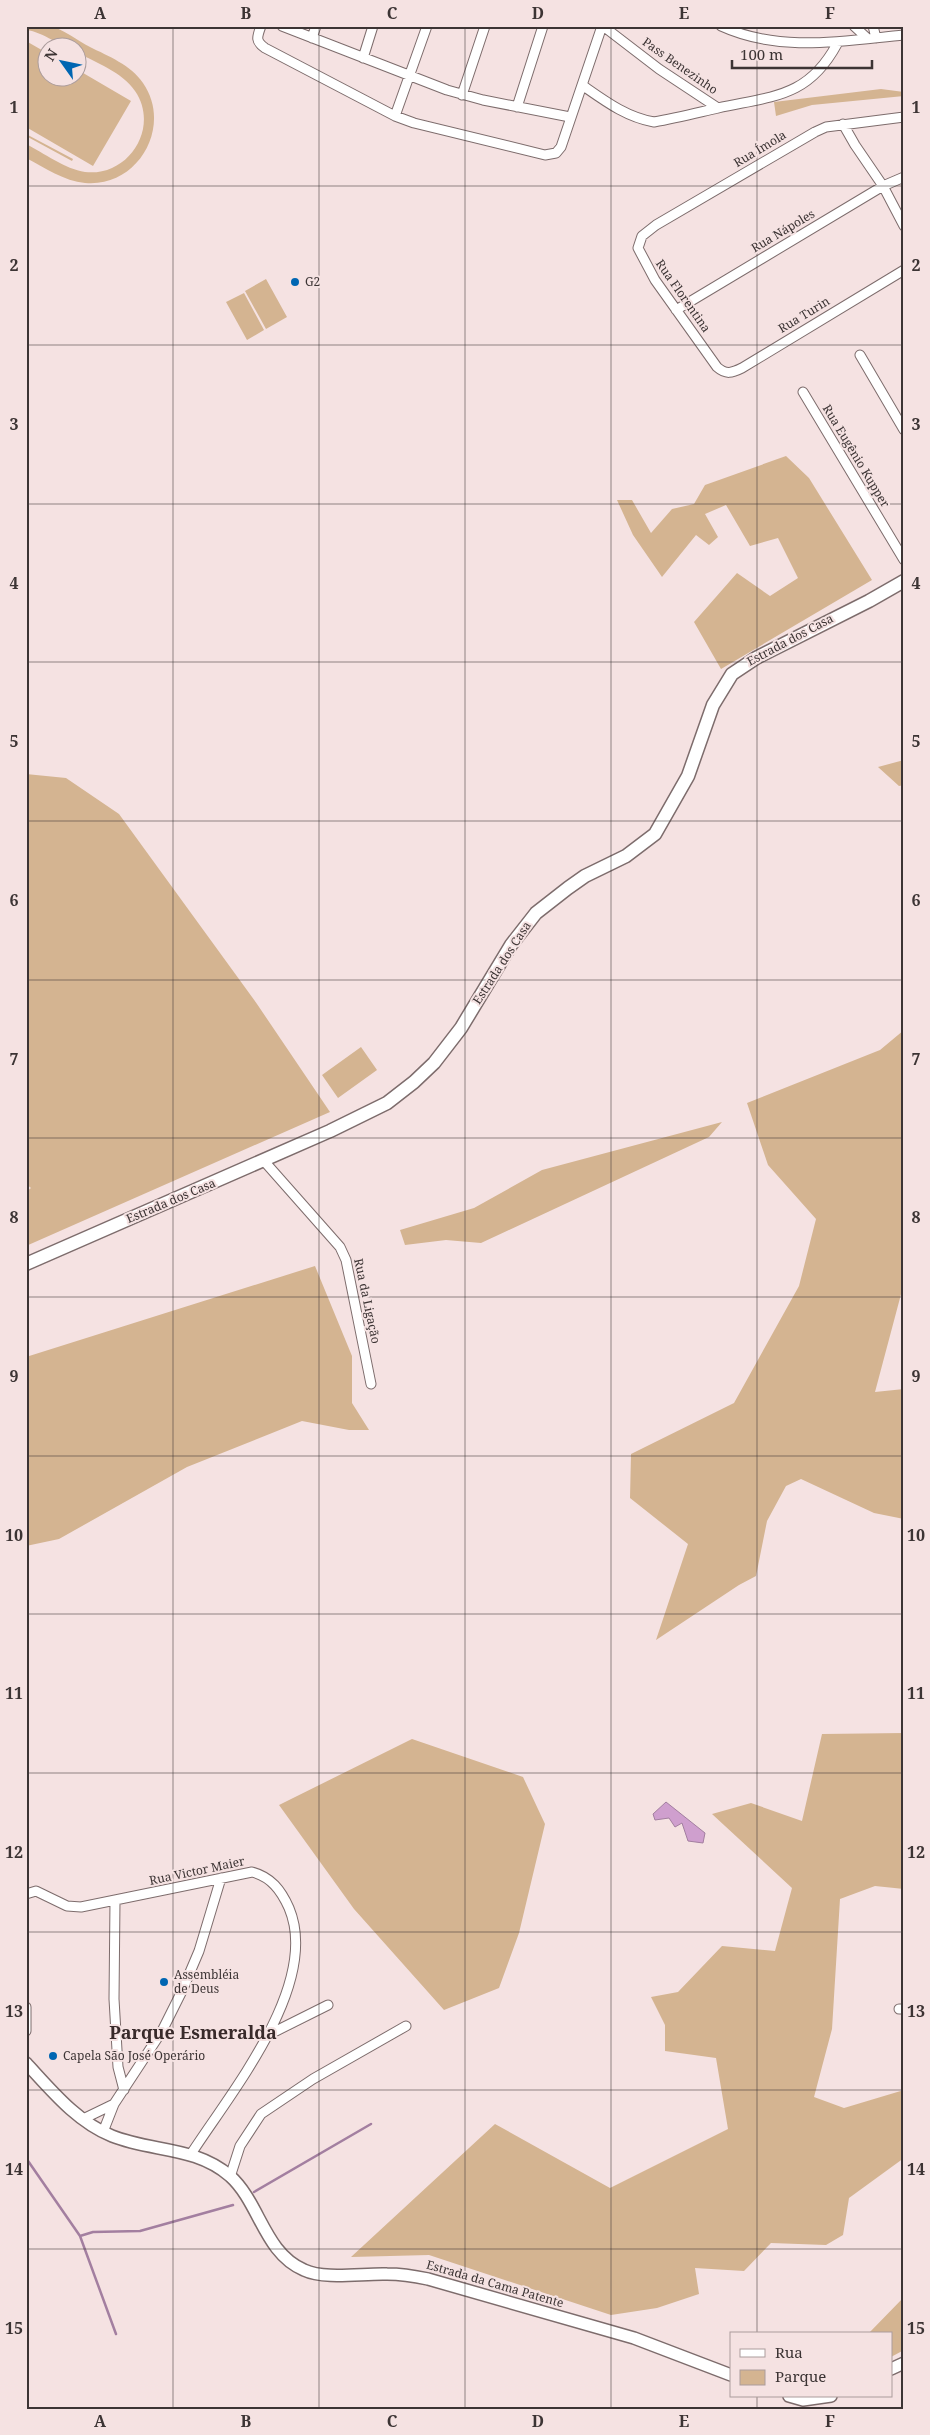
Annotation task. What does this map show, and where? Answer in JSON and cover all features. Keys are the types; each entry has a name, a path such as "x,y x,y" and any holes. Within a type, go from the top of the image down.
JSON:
{"main road":[{"name":"Estrada dos Casa","path":"26,1264 264,1161 387,1103 414,1082 434,1062 460,1028 511,945 536,913 579,880 626,856 654,834 688,776 714,705 728,679 740,667 834,617 870,601 904,581"}],"street":[{"path":"260,26 256,38 258,43 265,48 395,116 414,123 545,155 556,153 561,146 603,26"},
{"path":"282,26 462,95 570,117"},
{"path":"312,38 316,26"},
{"path":"363,58 373,26"},
{"path":"395,116 427,26"},
{"path":"462,95 484,26"},
{"path":"517,107 543,26"},
{"name":"Pass Benezinho","path":"603,26 659,69 718,108"},
{"path":"722,26 748,36 774,42 837,44 904,35"},
{"path":"854,26 872,38"},
{"path":"872,38 873,26"},
{"path":"582,85 626,114 638,120 654,122 760,100 794,89 822,68 837,44"},
{"name":"Rua Ímola","path":"642,236 656,224 795,142 826,127 904,117"},
{"path":"843,124 883,186 904,226"},
{"name":"Rua Nápoles","path":"676,310 883,186 904,177"},
{"name":"Rua Florentina","path":"642,236 638,248 641,256 717,368"},
{"name":"Rua Turin","path":"717,368 723,372 732,373 742,368 904,270"},
{"path":"860,355 904,430"},
{"name":"Rua Eugênio Kupper","path":"803,392 904,560"},
{"name":"Rua da Ligação","path":"264,1161 340,1247 346,1260 371,1384"},
{"name":"Rua Victor Maier","path":"26,1894 36,1891 60,1903 74,1907 115,1901 252,1872 268,1878 285,1900 292,1915 295,1934 294,1962 289,1987 268,2035 191,2154"},
{"path":"103,2132 114,2104 162,2032 182,1991 199,1951 221,1878"},
{"path":"115,1901 114,1999 118,2067 124,2090"},
{"path":"268,2035 328,2005"},
{"path":"26,2007 26,2031"},
{"path":"230,2177 240,2146 261,2114 313,2079 406,2026"},
{"name":"Estrada da Cama Patente","path":"26,2063 60,2099 83,2119 103,2132 125,2140 191,2154 216,2166 241,2189 276,2247 287,2260 306,2271 328,2274 396,2274 428,2279 626,2336 730,2374"},
{"path":"83,2119 114,2104"},
{"path":"892,2369 904,2363"},
{"path":"796,2398 803,2400 817,2398"}],"green space":[{"path":"26,26 54,27 75,38 48,38 26,30"},
{"path":"26,41 38,48 38,88 88,88 88,76 131,101 93,166 26,127"},
{"path":"88,46 132,71 143,83 151,100 154,117 152,135 145,151 135,165 121,176 104,182 85,183 55,174 26,158 26,144 70,168 85,172 101,171 115,167 127,158 136,147 142,134 144,120 142,105 130,84 109,69 88,58"},
{"path":"881,89 904,92 904,96 812,105 776,116 774,102"},
{"path":"26,134 73,159 72,161 26,136"},
{"path":"266,279 287,317 266,329 245,291"},
{"path":"244,293 264,330 247,340 226,302"},
{"path":"786,456 809,478 872,580 721,669 694,622 737,573 770,596 798,578 778,538 750,546 726,505 705,514 718,537 709,545 696,535 662,577 633,535 617,500 632,500 651,533 672,509 694,504 705,485"},
{"path":"904,760 904,785 899,786 878,767"},
{"path":"26,774 66,778 119,814 257,1004 330,1112 26,1246 26,1192 31,1188 26,1184"},
{"path":"904,1030 904,1283 875,1392 904,1389 904,1519 874,1513 801,1479 786,1486 767,1521 756,1576 739,1585 656,1640 688,1544 630,1498 631,1454 734,1403 799,1286 816,1219 768,1165 747,1103 880,1050"},
{"path":"361,1047 377,1070 338,1098 322,1075"},
{"path":"722,1122 709,1137 481,1243 446,1240 405,1245 400,1230 474,1208 542,1170"},
{"path":"315,1266 352,1356 352,1403 369,1430 349,1430 302,1421 187,1467 59,1539 26,1546 26,1357"},
{"path":"904,1733 904,1889 875,1886 840,1899 832,2029 814,2097 844,2108 904,2090 904,2158 849,2198 843,2235 826,2245 771,2243 744,2271 695,2268 699,2294 657,2308 611,2315 429,2255 351,2257 495,2124 610,2188 728,2129 716,2058 665,2051 665,2025 651,1997 678,1992 722,1946 775,1951 792,1888 712,1814 751,1803 802,1821 822,1734"},
{"path":"412,1739 523,1777 545,1824 519,1933 499,1988 444,2010 354,1909 279,1805"},
{"path":"904,2297 904,2350 892,2356 892,2332 870,2332"}],"shaded area":[{"path":"666,1802 705,1833 703,1843 688,1841 682,1823 675,1827 669,1818 655,1820 653,1814"}],"waterway":[{"path":"254,2192 371,2124"},
{"path":"26,2158 80,2236 116,2334"},
{"path":"80,2236 93,2232 140,2231 233,2205"}],"place":[{"name":"G2","path":"295,282"},
{"name":"Assembléia de Deus","path":"164,1982"},
{"name":"Capela São José Operário","path":"53,2056"}],"district":[{"name":"Parque Esmeralda","path":"193,2033"}]}
